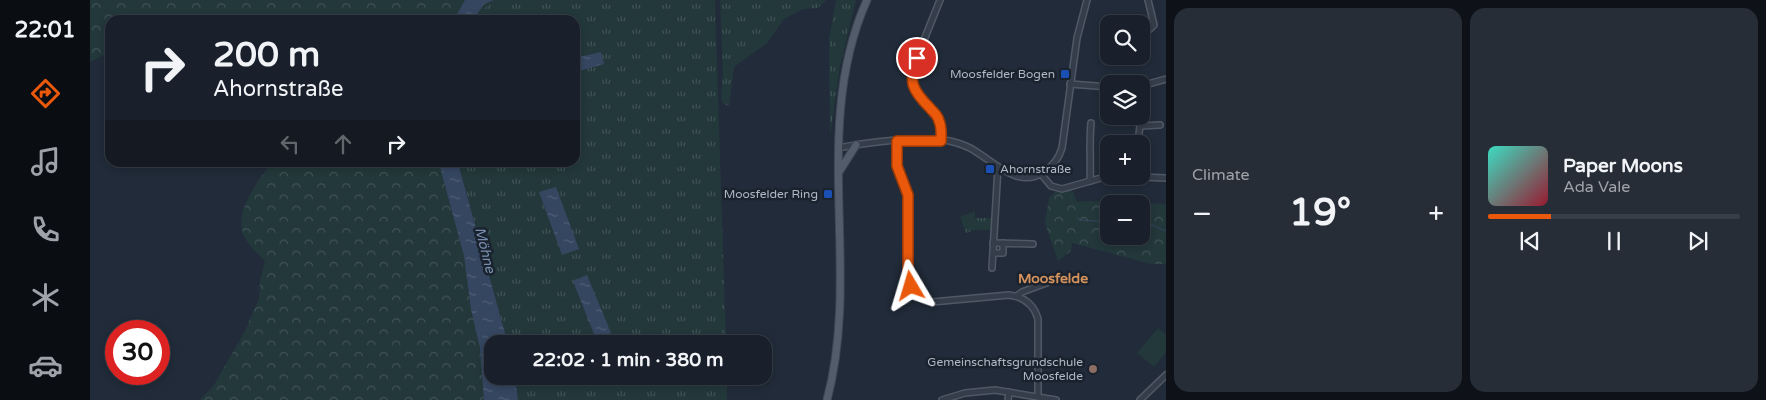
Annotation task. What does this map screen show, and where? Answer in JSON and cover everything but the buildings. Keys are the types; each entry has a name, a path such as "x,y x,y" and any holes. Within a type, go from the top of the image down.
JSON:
{"main road":[{"path":"827,400 835,358 839,315 838,148 842,95 856,26 867,0"},
{"path":"838,173 856,145"}],"street":[{"path":"940,0 914,65 912,77 916,93 939,120 941,141"},
{"path":"838,148 897,141 951,142 970,148 998,167 1018,176 1024,177 1041,174 1053,165 1060,154 1079,25 1087,0"},
{"path":"1148,0 1154,24 1150,29"},
{"path":"1150,83 1166,79"},
{"path":"1070,84 1100,86"},
{"path":"1090,181 1089,142 1091,123"},
{"path":"1139,134 1140,126 1160,125"},
{"path":"897,141 897,166 908,195 908,271 910,283 914,291 922,299 932,302 1017,296 1060,278"},
{"path":"992,268 998,167"},
{"path":"1041,174 1048,183 1057,189 1113,176 1166,178"},
{"path":"993,243 1033,244"},
{"path":"993,252 1003,253 1003,243"},
{"path":"1017,296 1030,304 1038,319 1038,397"},
{"path":"1140,400 1166,375"},
{"path":"942,400 979,391 995,390 1056,400"},
{"path":"1008,400 1010,392"}],"green space":[{"path":"90,0 496,0 478,15 105,15 105,54 90,62"},
{"path":"494,0 715,0 726,335 506,335 459,167 580,167 580,15 476,15 484,4"},
{"path":"720,0 826,0 818,8 803,9 784,19 767,43 734,67 729,107 722,102 721,97 723,73"},
{"path":"836,0 856,0 840,66 830,137 829,39"},
{"path":"269,167 458,167 490,335 484,335 484,385 501,385 517,400 200,400 214,385 245,331 259,298 260,281 265,261 247,241 242,229 244,208 253,188"},
{"path":"1072,190 1077,202 1100,202 1100,245 1150,245 1150,203 1166,204 1166,264 1151,264 1072,243 1071,251 1058,261 1045,223 1049,198 1055,192"},
{"path":"975,211 975,218 991,218 991,230 974,230 966,233 960,217"},
{"path":"1158,328 1166,334 1166,352 1154,367 1137,353"},
{"path":"516,385 727,385 727,400 518,400"}],"water":[{"path":"465,0 494,0 484,4 476,15 457,15"},
{"path":"601,52 604,64 580,71 580,57"},
{"path":"440,167 459,167 506,335 484,335 484,385 516,385 518,400 484,400 480,348 471,309 464,256"},
{"path":"556,187 579,249 562,255 539,192"},
{"path":"587,275 611,333 594,335 573,281"}],"waterway":[{"path":"1077,218 1100,221"},
{"path":"1150,224 1166,231"}],"place":[{"name":"Moosfelder Bogen","path":"1065,74"},
{"name":"Ahornstraße","path":"990,169"},
{"name":"Moosfelder Ring","path":"828,194"},
{"name":"Gemeinschaftsgrundschule Moosfelde","path":"1093,369"}],"district":[{"name":"Moosfelde","path":"1053,278"}],"route":[{"path":"911,286 908,277 908,195 897,166 897,141 941,141 938,117 920,99 912,83 917,58"}],"water label":[{"name":"Möhne","path":"485,250"}]}
